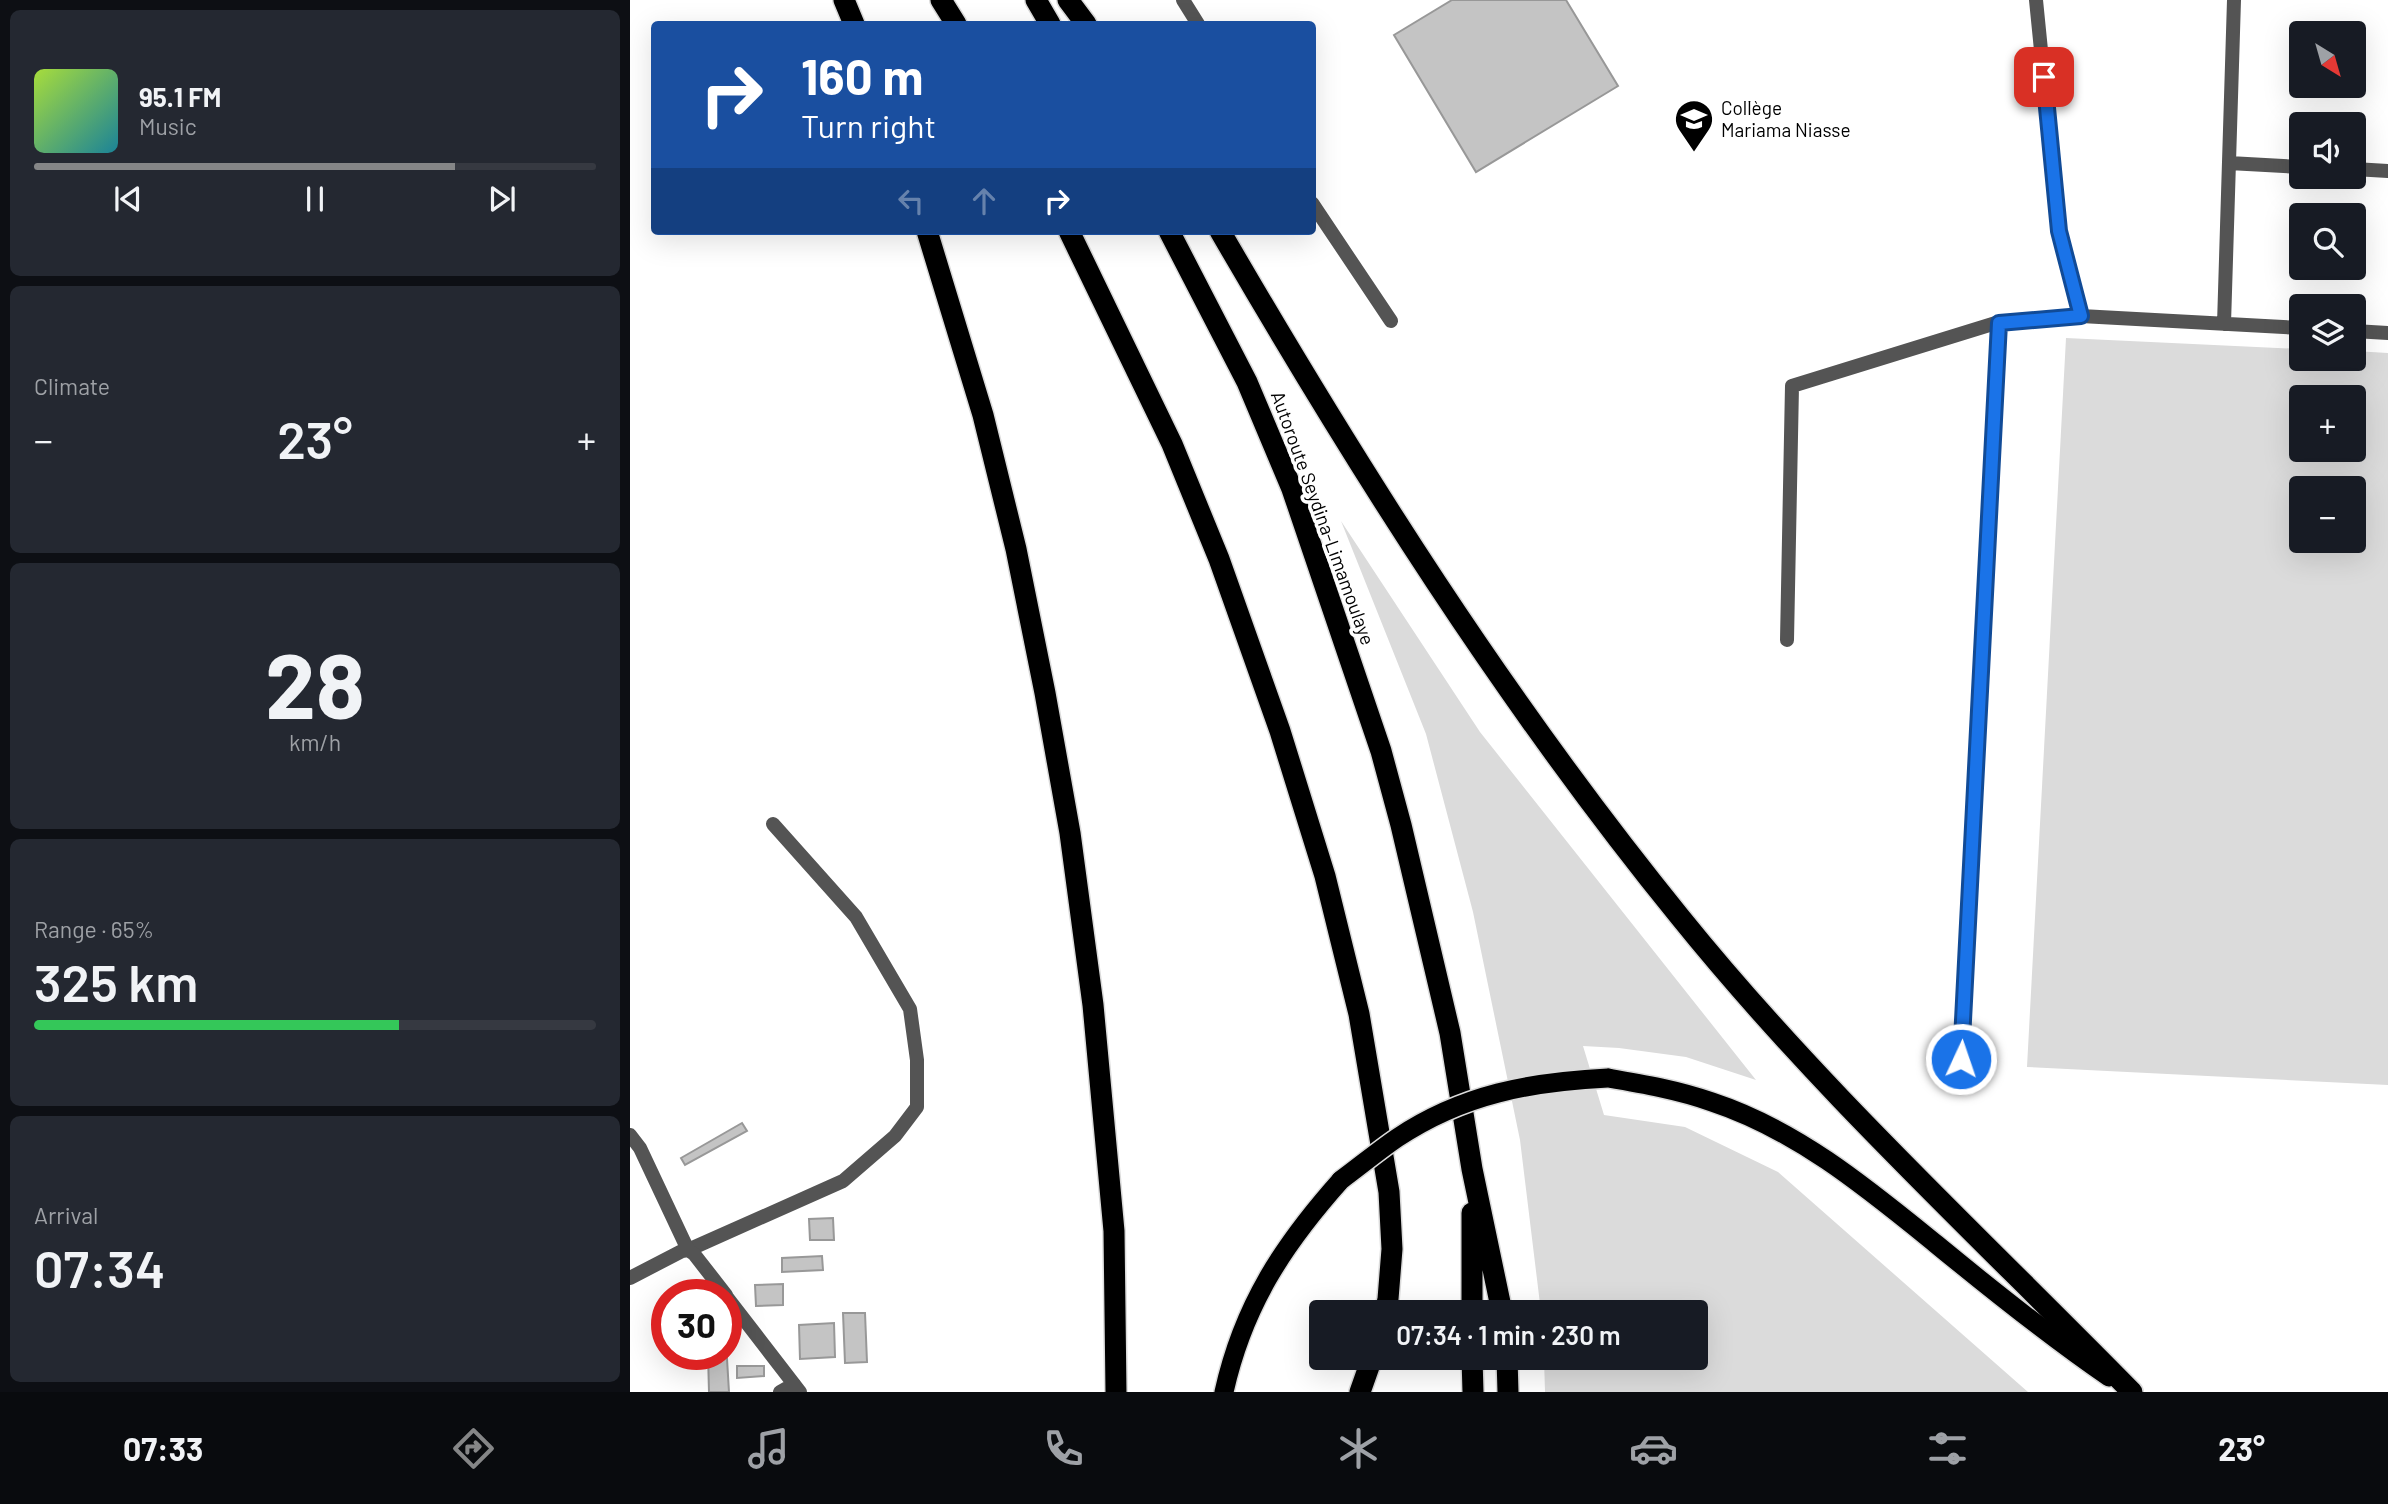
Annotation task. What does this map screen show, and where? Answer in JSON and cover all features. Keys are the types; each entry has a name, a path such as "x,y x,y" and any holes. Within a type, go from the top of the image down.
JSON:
{"highway":[{"path":"844,0 853,21"},
{"path":"941,0 954,21"},
{"path":"1035,0 1048,21"},
{"path":"1068,0 1084,21"},
{"path":"928,235 983,415 1016,549 1070,833 1093,1005 1114,1231 1116,1392"},
{"path":"1071,235 1172,444 1219,559 1280,731 1325,876 1359,1014 1389,1192 1392,1249 1388,1300"},
{"name":"Autoroute Seydina-Limamoulaye","path":"1171,235 1247,382 1292,489 1381,751 1405,839 1450,1033 1472,1169"},
{"path":"1222,235 1318,399 1437,584 1566,769 1681,918 1786,1041 2131,1392"},
{"path":"1224,1392 1233,1353 1258,1292 1308,1217 1341,1180 1398,1137 1437,1115 1480,1097 1523,1086 1608,1078 1666,1088 1713,1102 1791,1137 1823,1156 1904,1216 2050,1337 2131,1392"},
{"path":"1472,1169 1472,1300"},
{"path":"1472,1169 1499,1300"},
{"path":"1360,1392 1368,1370"},
{"path":"1472,1370 1473,1392"},
{"path":"1507,1370 1508,1392"}],"street":[{"path":"1183,0 1196,21"},
{"path":"2036,0 2059,231 2081,316"},
{"path":"2224,324 2234,0"},
{"path":"2229,163 2289,166"},
{"path":"2366,170 2388,171"},
{"path":"1316,209 1391,321"},
{"path":"1787,640 1792,386 1999,323 2081,316 2289,327"},
{"path":"1961,1059 1999,323"},
{"path":"2366,332 2388,333"},
{"path":"630,1278 682,1251 844,1181 895,1136 917,1107 917,1060 910,1009 856,918 773,824"},
{"path":"630,1135 640,1148 688,1250 714,1279"},
{"path":"742,1316 797,1388 780,1392"}],"shaded area":[{"path":"2066,338 2289,348 2289,371 2366,371 2366,352 2388,353 2388,1085 2027,1067"},
{"path":"1341,521 1480,732 1756,1080 1686,1057 1583,1046 1604,1115 1685,1127 1778,1172 2028,1392 1545,1392 1544,1370 1708,1370 1708,1300 1540,1300 1520,1140 1473,912 1426,734"}],"building":[{"path":"1452,0 1566,0 1618,86 1476,172 1394,35"},
{"path":"742,1123 747,1131 685,1165 681,1158"},
{"path":"833,1218 834,1240 810,1240 809,1219"},
{"path":"822,1256 823,1270 782,1272 782,1258"},
{"path":"783,1284 783,1305 756,1306 755,1285"},
{"path":"843,1313 865,1313 867,1362 845,1363"},
{"path":"834,1323 835,1357 800,1359 799,1325"},
{"path":"742,1366 764,1366 764,1376 737,1378 737,1370 742,1370"},
{"path":"708,1370 728,1370 729,1392 709,1392"}],"place":[{"name":"Collège Mariama Niasse","path":"1694,153"}],"route":[{"path":"1961,1059 1999,323 2081,316 2059,231 2044,77"}]}
